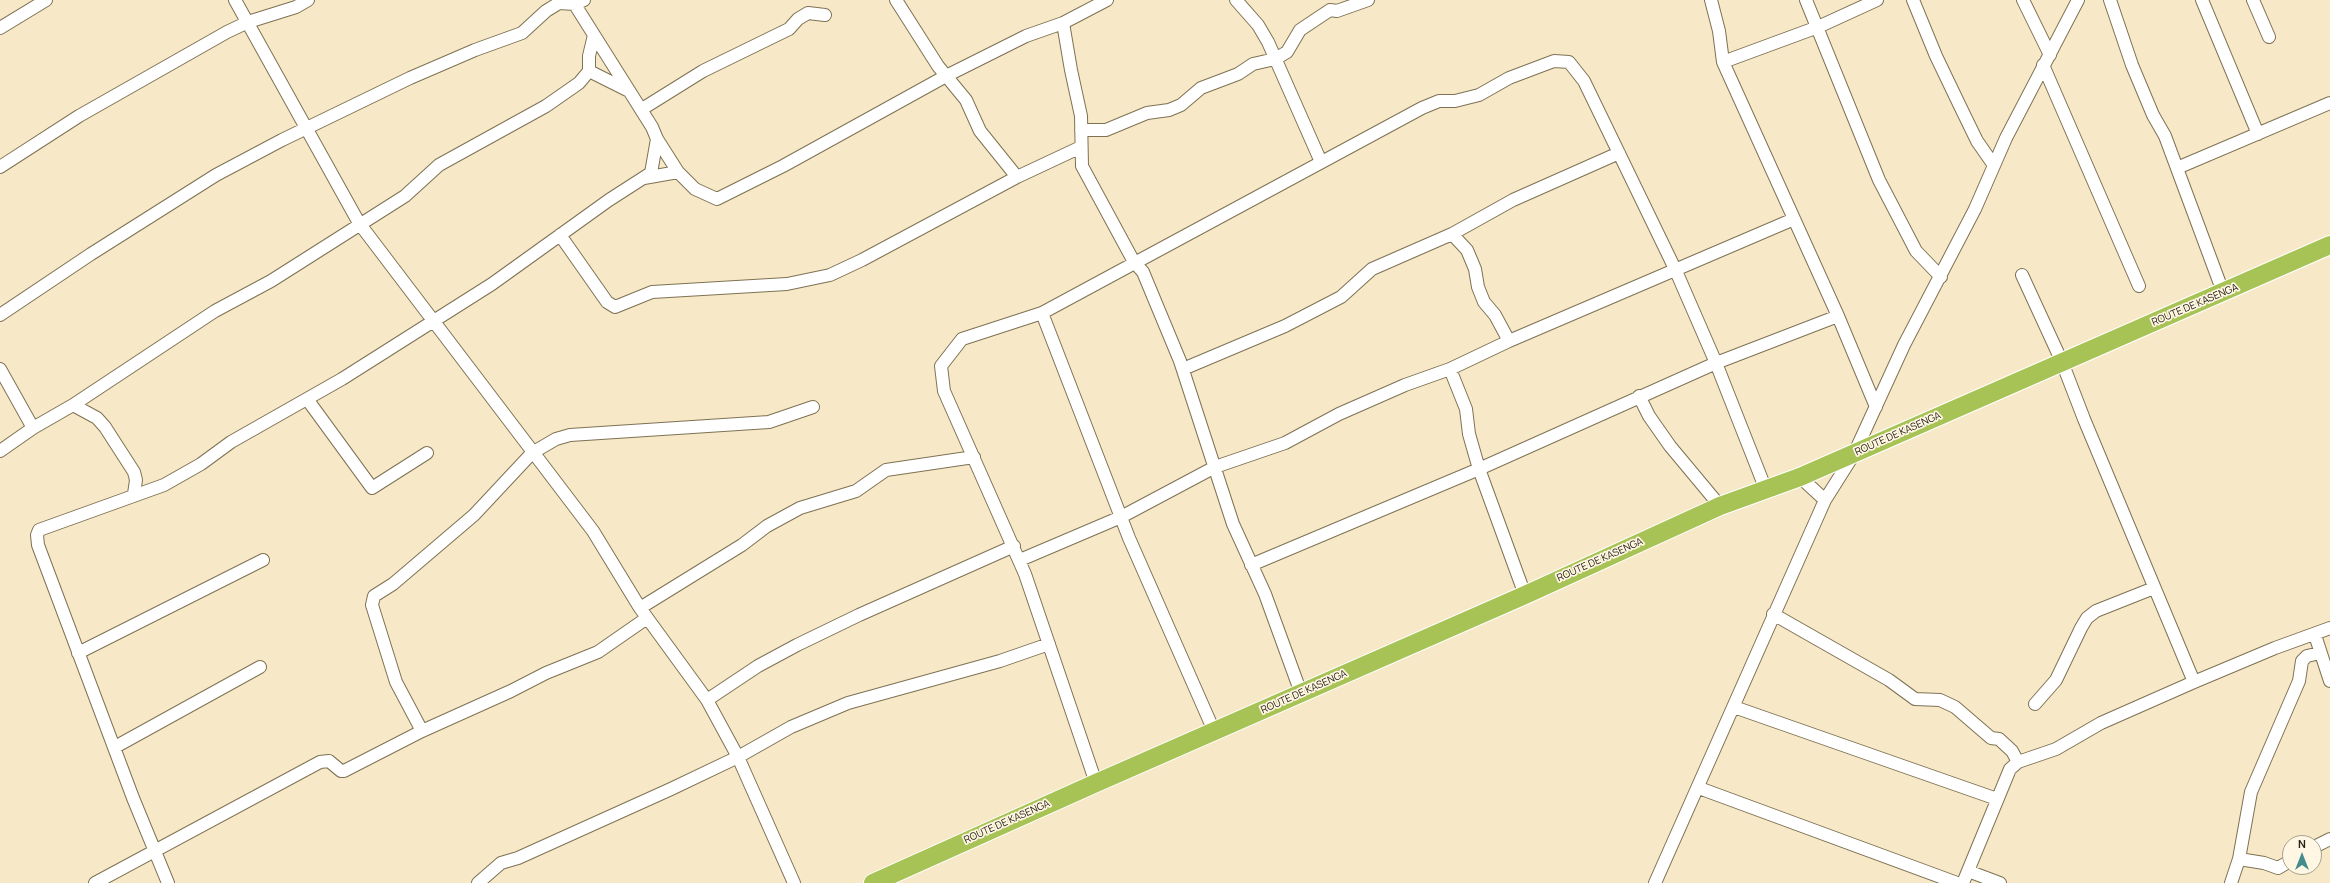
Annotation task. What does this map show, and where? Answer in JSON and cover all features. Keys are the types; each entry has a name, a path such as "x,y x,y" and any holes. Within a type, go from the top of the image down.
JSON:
{"highway":[{"name":"ROUTE DE KASENGA","path":"873,883 1720,506 1800,477 1854,454 2330,245"}],"street":[{"path":"0,28 46,0"},
{"path":"235,0 305,129 359,223 593,531 640,608 707,700 738,757 794,883"},
{"path":"0,167 79,116 227,32 248,22 296,7 308,0"},
{"path":"896,0 938,66 966,100 980,131 1017,177"},
{"path":"0,315 91,254 216,175 305,129 410,78 475,50 522,33 546,11 559,3 577,2 594,35 642,109 656,139 678,172 695,189 717,199 783,166 946,76 1026,36 1063,23 1107,0"},
{"path":"1236,0 1258,25 1276,59 1321,162"},
{"path":"1081,130 1106,130 1148,114 1169,110 1181,105 1201,88 1238,74 1253,64 1276,59 1287,52 1300,30 1330,10 1337,11 1368,0"},
{"path":"1711,0 1719,31 1723,62 1838,316 1876,407"},
{"path":"1806,0 1879,180 1916,251 1941,277"},
{"path":"1723,62 1818,27 1877,0"},
{"path":"1913,0 1936,56 1977,141 1993,164"},
{"path":"2023,0 2046,60 2139,286"},
{"path":"1655,883 1699,788 1773,614 1825,500 1854,454 1904,345 1941,277 1975,209 1993,164 2078,0"},
{"path":"2110,0 2132,65 2153,115 2165,136 2223,292"},
{"path":"2202,0 2258,134"},
{"path":"2253,0 2269,37"},
{"path":"642,109 703,71 789,29 798,19 808,13 825,15"},
{"path":"1063,23 1071,70 1080,109 1081,159 1086,174 1134,262 1143,272 1183,369 1233,524 1265,594 1301,693"},
{"path":"0,451 33,428 74,405 215,311 271,281 359,223 405,196 439,165 546,106 578,83 589,71 589,56 594,35"},
{"path":"1096,783 1020,560 944,391 941,366 962,339 1042,313 1134,262 1422,108 1439,101 1455,101 1479,95 1509,78 1554,61 1569,62 1584,81 1676,271 1716,362 1766,490"},
{"path":"589,71 631,92"},
{"path":"2177,168 2330,103"},
{"path":"168,883 78,653 38,545 37,535 39,530 45,526 134,494 164,485 177,478 201,464 231,442 307,399 492,284 560,235 651,173 654,166 656,139"},
{"path":"560,235 607,302 615,307 652,292 787,284 830,275 862,260 1017,177 1081,147"},
{"path":"1183,369 1292,322 1341,297 1372,269 1452,234 1514,200 1619,153"},
{"path":"644,178 678,172"},
{"path":"1020,560 1121,517 1215,467 1285,444 1345,412 1405,385 1450,369 1509,341 1676,271 1794,219"},
{"path":"1452,234 1467,250 1475,269 1478,287 1484,302 1495,315 1509,341"},
{"path":"2022,275 2062,362 2194,682"},
{"path":"1042,313 1121,517 1214,731"},
{"path":"1251,565 1479,469 1716,362 1838,316"},
{"path":"1450,369 1466,409 1469,434 1479,469 1525,594"},
{"path":"0,370 33,428"},
{"path":"1639,396 1649,416 1670,446 1720,506"},
{"path":"307,399 372,488 428,453"},
{"path":"74,405 97,418 106,427 134,472 136,480 134,494"},
{"path":"422,731 396,682 372,605 374,596 393,584 474,515 532,452 556,439 570,435 769,422 813,407"},
{"path":"640,608 742,545 767,526 800,508 856,492 886,470 974,457"},
{"path":"1800,477 1825,500"},
{"path":"707,700 758,666 797,645 859,615 1014,546"},
{"path":"78,653 263,560"},
{"path":"2035,704 2056,680 2081,628 2088,618 2096,611 2154,588"},
{"path":"1773,614 1889,680 1915,699 1940,700 1955,706 1991,738 1998,739 2012,751 2018,762"},
{"path":"95,883 320,762 329,762 341,771 344,771 422,731 511,691 546,672 598,652 647,618"},
{"path":"1963,883 2010,768 2018,762 2056,749 2101,723 2194,682 2275,648 2315,635 2330,628"},
{"path":"2315,635 2330,681"},
{"path":"478,883 501,862 532,852 738,757 791,727 848,703 1000,661 1049,644"},
{"path":"2231,883 2240,859 2251,792 2299,681 2302,661 2307,656 2320,653"},
{"path":"115,747 260,667"},
{"path":"1734,707 1997,799"},
{"path":"1699,788 1957,883"},
{"path":"2240,859 2264,863 2278,868 2282,866"},
{"path":"1968,871 2000,883"}]}
